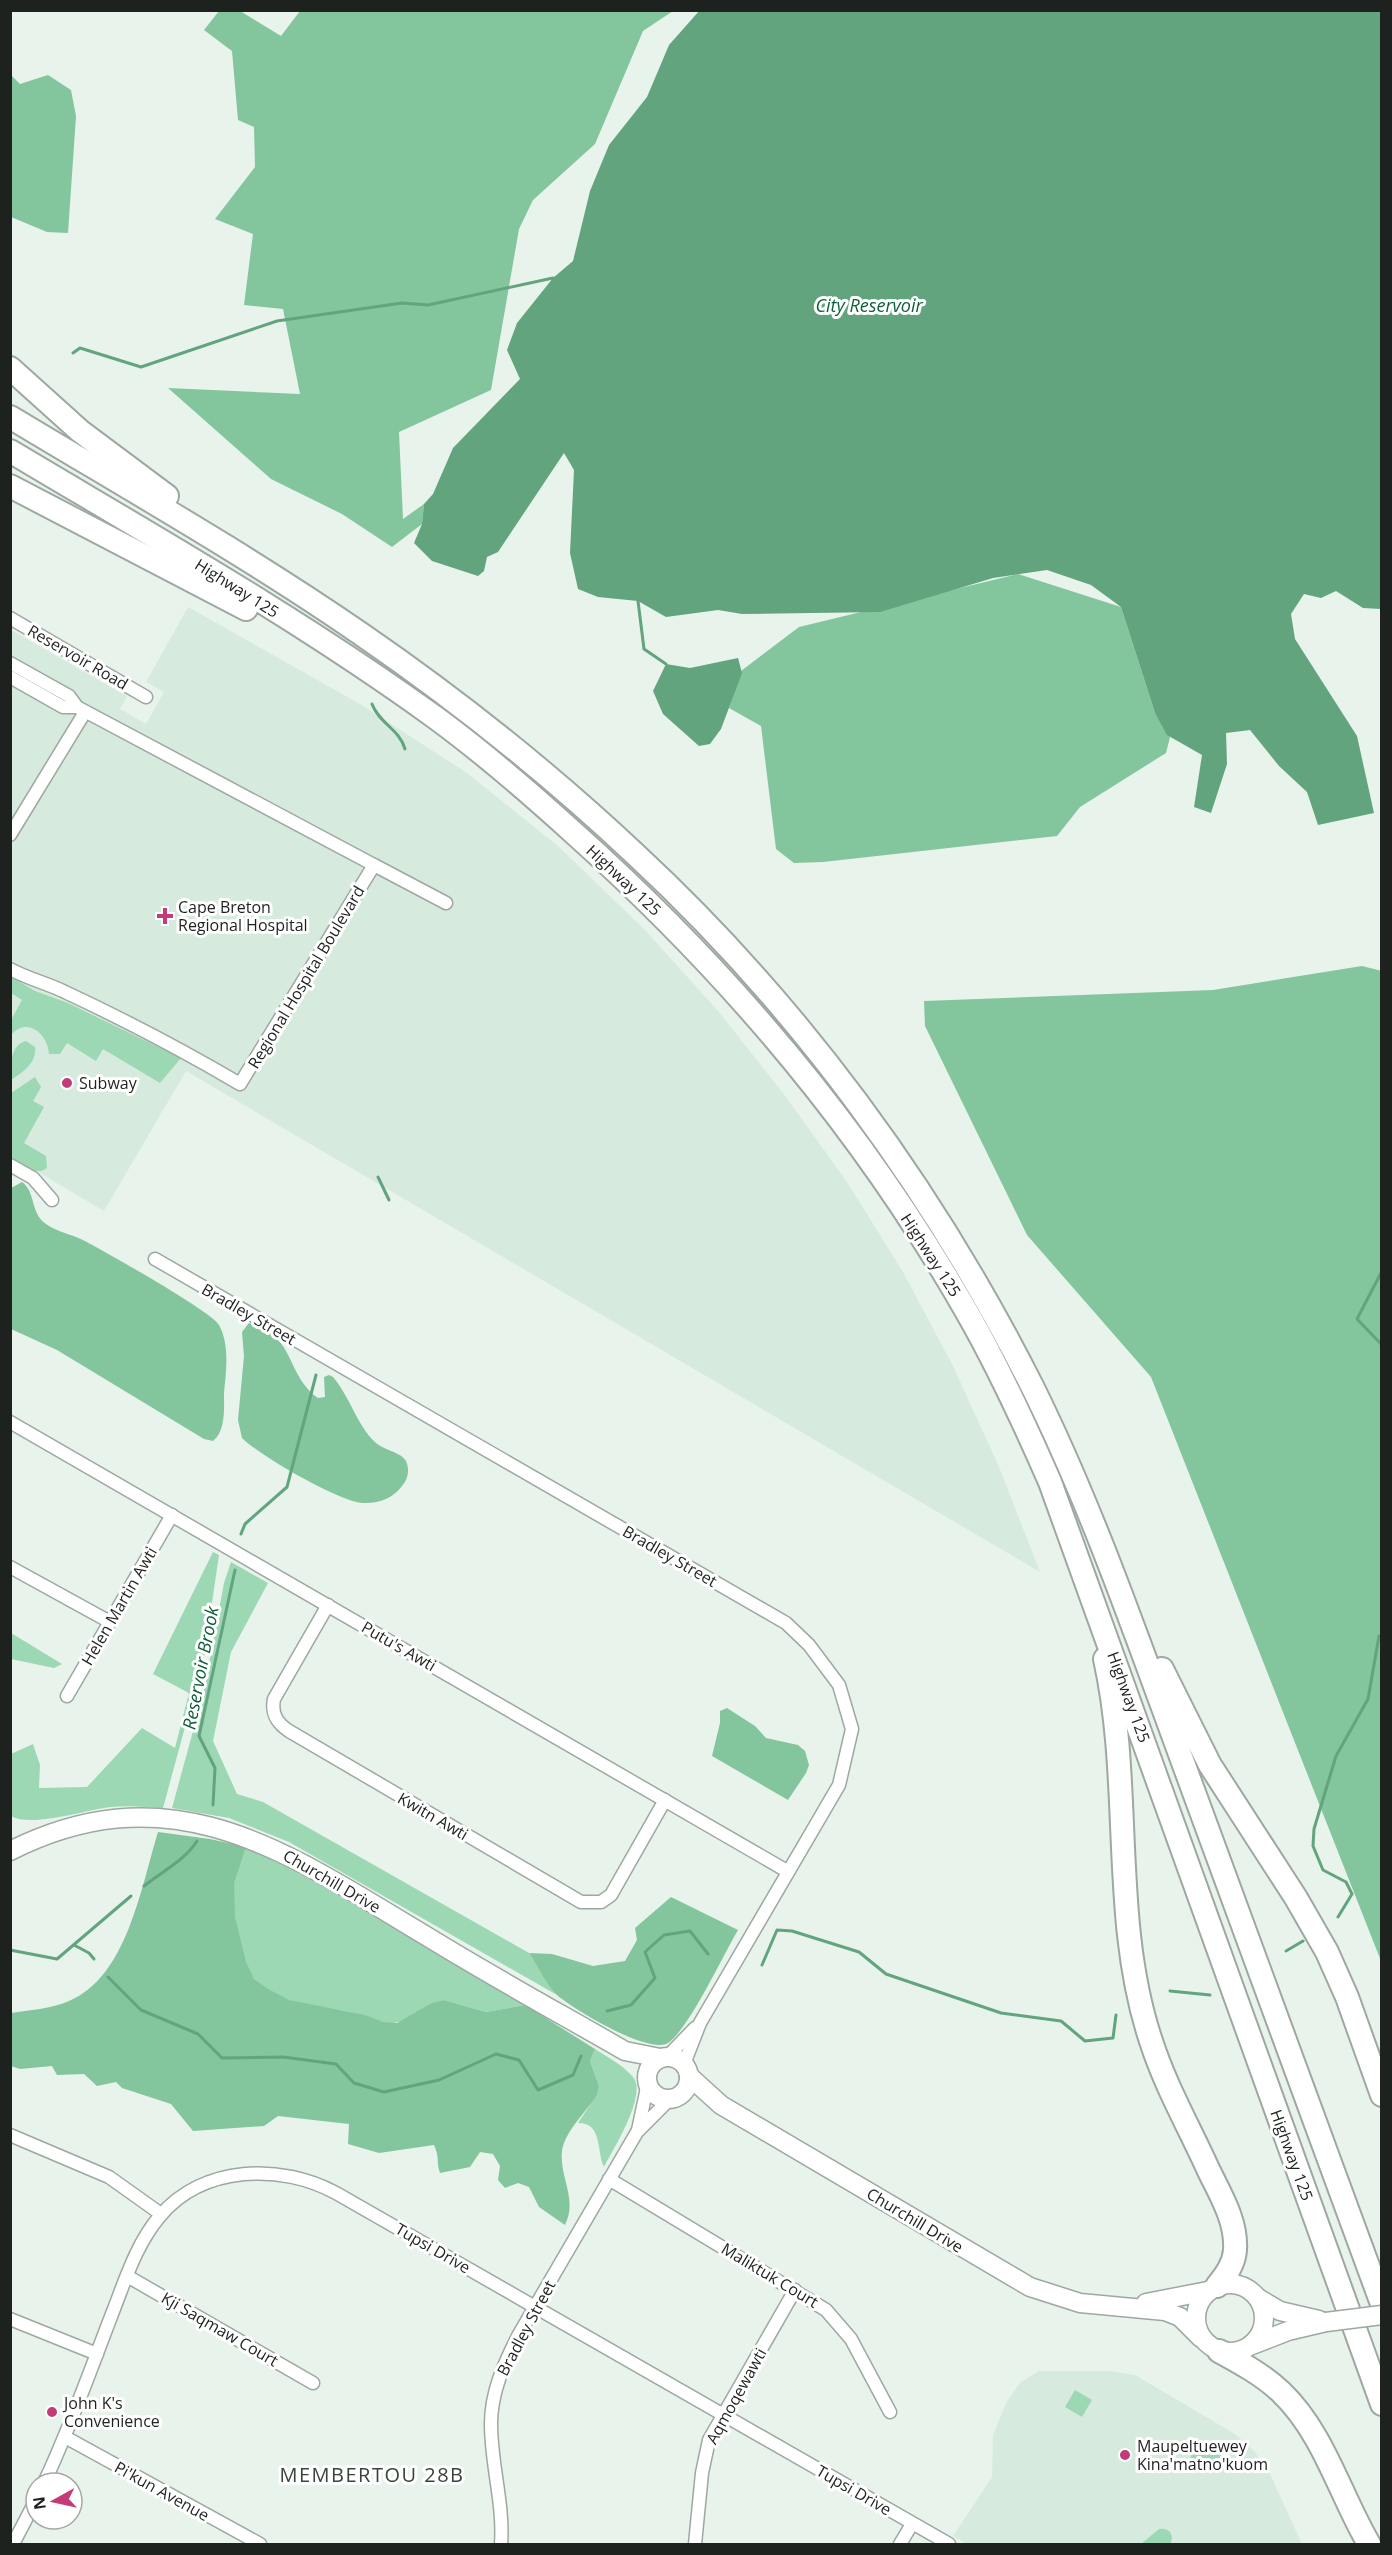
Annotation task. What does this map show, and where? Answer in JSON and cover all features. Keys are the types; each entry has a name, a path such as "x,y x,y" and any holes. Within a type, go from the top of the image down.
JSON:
{"highway":[{"path":"10,368 80,431 269,573"},
{"name":"Highway 125","path":"10,417 269,573 363,635 518,752 637,855 715,932 784,1009 875,1127 955,1246 1032,1386 1069,1465 1177,1744 1382,2304"},
{"name":"Highway 125","path":"10,451 179,552 380,679 489,759 655,908 742,999 814,1088 895,1199 969,1315 1017,1408 1075,1545 1382,2404"},
{"path":"10,486 380,679"},
{"path":"1100,1544 1210,1765 1296,1898 1326,1952 1347,1997 1382,2095"},
{"path":"1075,1545 1106,1662 1112,1703 1128,1903 1143,2014 1161,2068 1233,2226 1234,2258 1227,2274 1213,2288"},
{"path":"1210,2344 1264,2379 1293,2405 1314,2436 1369,2544"}],"main road":[{"name":"Churchill Drive","path":"10,1851 63,1830 88,1824 132,1819 162,1819 225,1829 297,1859 625,2051 664,2057"},
{"name":"Churchill Drive","path":"625,2051 648,2082"},
{"path":"664,2057 687,2070 676,2096 656,2095 648,2082 650,2067 664,2057"},
{"name":"Churchill Drive","path":"687,2070 721,2105 1030,2287 1071,2301 1172,2313 1210,2344"},
{"name":"Churchill Drive","path":"676,2096 721,2105"},
{"path":"1326,2322 1288,2314 1258,2298 1244,2286 1236,2284 1213,2288 1202,2298 1196,2314 1197,2328 1210,2344 1241,2351 1288,2331 1326,2322 1382,2315"},
{"name":"Churchill Drive","path":"1120,2306 1213,2288"},
{"path":"1250,2346 1263,2328 1264,2317 1258,2298"}],"street":[{"name":"Reservoir Road","path":"10,618 146,696"},
{"name":"Regional Hospital Boulevard","path":"10,663 69,696 81,710"},
{"name":"Regional Hospital Boulevard","path":"10,677 63,707 81,710 446,903"},
{"path":"10,835 81,710"},
{"name":"Regional Hospital Boulevard","path":"10,969 33,982 65,992 153,1036 240,1084 374,865"},
{"path":"10,1165 40,1184 52,1200"},
{"name":"Bradley Street","path":"155,1259 786,1623 809,1645 839,1685 852,1729 839,1785 700,2023 687,2070"},
{"name":"Putu's Awti","path":"10,1422 787,1871"},
{"name":"Helen Martin Awti","path":"67,1696 172,1515"},
{"path":"10,1567 110,1623"},
{"name":"Kwitn Awti","path":"328,1605 274,1700 273,1711 278,1723 581,1902 601,1902 611,1895 665,1800"},
{"name":"Bradley Street","path":"664,2057 700,2023"},
{"name":"Bradley Street","path":"637,2132 648,2082"},
{"name":"Bradley Street","path":"501,2544 501,2510 492,2440 493,2402 502,2370 535,2307 637,2132 676,2096"},
{"path":"10,2135 102,2173 124,2185 161,2214"},
{"name":"Tupsi Drive","path":"49,2471 65,2437 127,2276 148,2232 161,2214 196,2189 226,2177 257,2173 295,2176 329,2189 949,2544"},
{"name":"Maliktuk Court","path":"609,2179 826,2310 844,2329 890,2412"},
{"name":"Kji Saqmaw Court","path":"127,2276 313,2383"},
{"name":"Aqmoqewawti","path":"695,2544 705,2452 723,2415 795,2290"},
{"path":"10,2319 97,2354"},
{"name":"Pi'kun Avenue","path":"65,2437 260,2544"},
{"path":"13,2544 24,2523"},
{"path":"900,2544 912,2524"}],"shaded area":[{"path":"219,11 240,11 281,36 300,11 673,11 643,31 595,144 533,200 519,229 491,390 399,432 403,519 424,504 422,524 392,547 342,514 271,479 168,388 300,394 283,309 244,305 253,234 215,219 255,167 254,127 238,120 232,51 204,30"},
{"path":"11,75 20,84 48,75 71,90 76,116 68,233 47,232 11,217"},
{"path":"1018,574 1121,607 1155,713 1170,737 1166,753 1080,807 1057,836 823,862 794,863 776,849 761,726 729,708 741,671 799,627"},
{"name":"Cape Breton Regional Hospital","path":"188,607 360,704 467,773 558,846 644,929 719,1012 786,1097 847,1182 903,1272 953,1366 999,1467 1040,1572 186,1071 104,1211 11,1156 11,630 127,696 120,709 146,724 164,692 146,682"},
{"path":"1362,966 1382,971 1381,1961 1151,1377 1027,1235 925,1026 924,1001 1213,990"},
{"path":"11,977 35,991 68,1003 181,1058 160,1083 103,1049 96,1061 67,1043 60,1054 49,1054 41,1034 30,1027 24,1027 11,1035 11,1020 22,1000 11,993"},
{"path":"26,1041 35,1047 34,1058 11,1080 14,1051"},
{"path":"35,1077 41,1087 33,1101 44,1107 24,1143 46,1156 47,1168 38,1171 28,1169 11,1158 11,1093"},
{"path":"22,1182 29,1191 37,1214 46,1224 83,1240 133,1268 197,1307 219,1325 226,1350 224,1412 220,1431 213,1441 204,1439 57,1350 11,1329 11,1188"},
{"path":"249,1323 275,1336 300,1378 318,1398 325,1397 324,1377 329,1375 333,1377 375,1442 404,1458 408,1468 407,1477 394,1494 374,1503 362,1503 336,1495 265,1455 242,1438 238,1420 244,1356 242,1332"},
{"path":"213,1552 219,1555 204,1657 163,1808 111,1807 32,1820 11,1816 11,1754 33,1744 40,1765 39,1788 87,1787 142,1728 175,1748 189,1693 153,1674"},
{"path":"231,1562 268,1583 231,1652 213,1741 237,1794 263,1802 529,1953 557,1995 289,1842 229,1818 172,1808 204,1691 224,1583"},
{"path":"11,1633 62,1664 54,1668 11,1659"},
{"path":"727,1708 755,1726 766,1738 798,1745 805,1751 809,1765 788,1800 712,1756 720,1723 720,1711"},
{"path":"158,1832 210,1839 246,1847 234,1883 235,1917 246,1962 254,1979 289,2000 365,2015 383,2022 397,2023 430,2004 444,2000 486,2012 525,2005 595,2049 590,2061 599,2086 597,2095 571,2129 562,2151 570,2206 565,2225 539,2207 529,2187 518,2183 505,2188 498,2180 500,2166 493,2154 480,2152 470,2167 440,2173 434,2145 379,2153 348,2144 349,2124 278,2116 264,2126 193,2131 171,2104 122,2088 116,2082 97,2086 84,2074 57,2075 52,2066 20,2069 11,2066 11,2013 47,2008 69,2001 89,1989 105,1972 129,1928"},
{"path":"246,1847 310,1879 525,2005 486,2012 444,2000 404,2020 386,2023 345,2011 285,1999 274,1994 255,1980 250,1972 238,1933 233,1892 234,1882"},
{"path":"671,1897 738,1930 686,2023 668,2043 658,2045 645,2043 611,2029 578,2010 553,1991 529,1953 552,1954 593,1966 625,1961 637,1940 635,1928"},
{"path":"595,2049 625,2069 633,2077 636,2085 636,2096 628,2122 604,2167 595,2132 586,2124 578,2123 597,2094 599,2086 590,2061"},
{"name":"Maupeltuewey Kina'matno'kuom","path":"1039,2371 1110,2371 1135,2375 1235,2434 1254,2451 1270,2474 1302,2544 967,2544 953,2536 992,2477 993,2435 1007,2401 1021,2382"},
{"path":"1075,2390 1092,2400 1082,2417 1065,2407"},
{"path":"1199,2442 1221,2455 1211,2473 1189,2460"},
{"path":"1159,2529 1166,2529 1170,2532 1172,2538 1170,2544 1141,2544"}],"water":[{"name":"City Reservoir","path":"700,10 1381,11 1381,609 1363,608 1336,591 1321,598 1304,594 1291,614 1295,639 1357,736 1374,813 1318,825 1307,792 1279,766 1250,730 1226,733 1227,764 1211,813 1194,807 1202,755 1167,735 1155,713 1121,607 1091,585 1047,570 993,578 880,612 742,614 718,610 666,617 638,601 598,597 578,589 570,553 574,470 564,453 498,552 487,557 484,571 478,576 432,561 414,543 422,524 424,504 433,494 453,448 520,379 507,350 517,323 553,278 573,261 590,191 609,145 647,97 669,45"},
{"path":"738,658 742,673 721,729 710,744 699,746 663,714 653,691 666,664 690,668"}],"waterway":[{"path":"73,353 80,348 141,367 277,321 402,303 428,305 553,278"},
{"path":"638,601 644,649 666,664"},
{"name":"Reservoir Brook","path":"372,704 379,716 399,737 405,749"},
{"name":"Reservoir Brook","path":"378,1177 389,1200"},
{"path":"1382,1271 1357,1319 1382,1345"},
{"name":"Reservoir Brook","path":"241,1534 245,1524 287,1487 316,1375"},
{"name":"Reservoir Brook","path":"213,1805 215,1768 199,1736 235,1570"},
{"path":"1338,1917 1352,1894 1346,1882 1323,1870 1313,1846 1314,1829 1336,1756 1368,1699 1379,1636 1382,1636"},
{"name":"Reservoir Brook","path":"144,1886 180,1860 197,1841"},
{"name":"Reservoir Brook","path":"10,1950 57,1959 131,1896"},
{"path":"762,1965 777,1930 792,1931 859,1952 886,1974 1001,2013 1061,2021 1085,2041 1113,2038 1116,2015"},
{"path":"607,2011 631,2005 655,1978 645,1952 664,1935 690,1931 708,1954"},
{"path":"1286,1951 1303,1941"},
{"path":"74,1945 89,1953 94,1959"},
{"path":"108,1977 141,2010 198,2034 222,2058 283,2057 336,2064 354,2083 384,2092 439,2080 496,2054 519,2060 538,2090 573,2075 581,2056"},
{"path":"1170,1991 1210,1995"}],"place":[{"name":"Cape Breton Regional Hospital","path":"165,916"},
{"name":"Subway","path":"67,1083"},
{"name":"John K's Convenience","path":"52,2412"},
{"name":"Maupeltuewey Kina'matno'kuom","path":"1125,2455"}],"district":[{"name":"MEMBERTOU 28B","path":"372,2475"}]}
